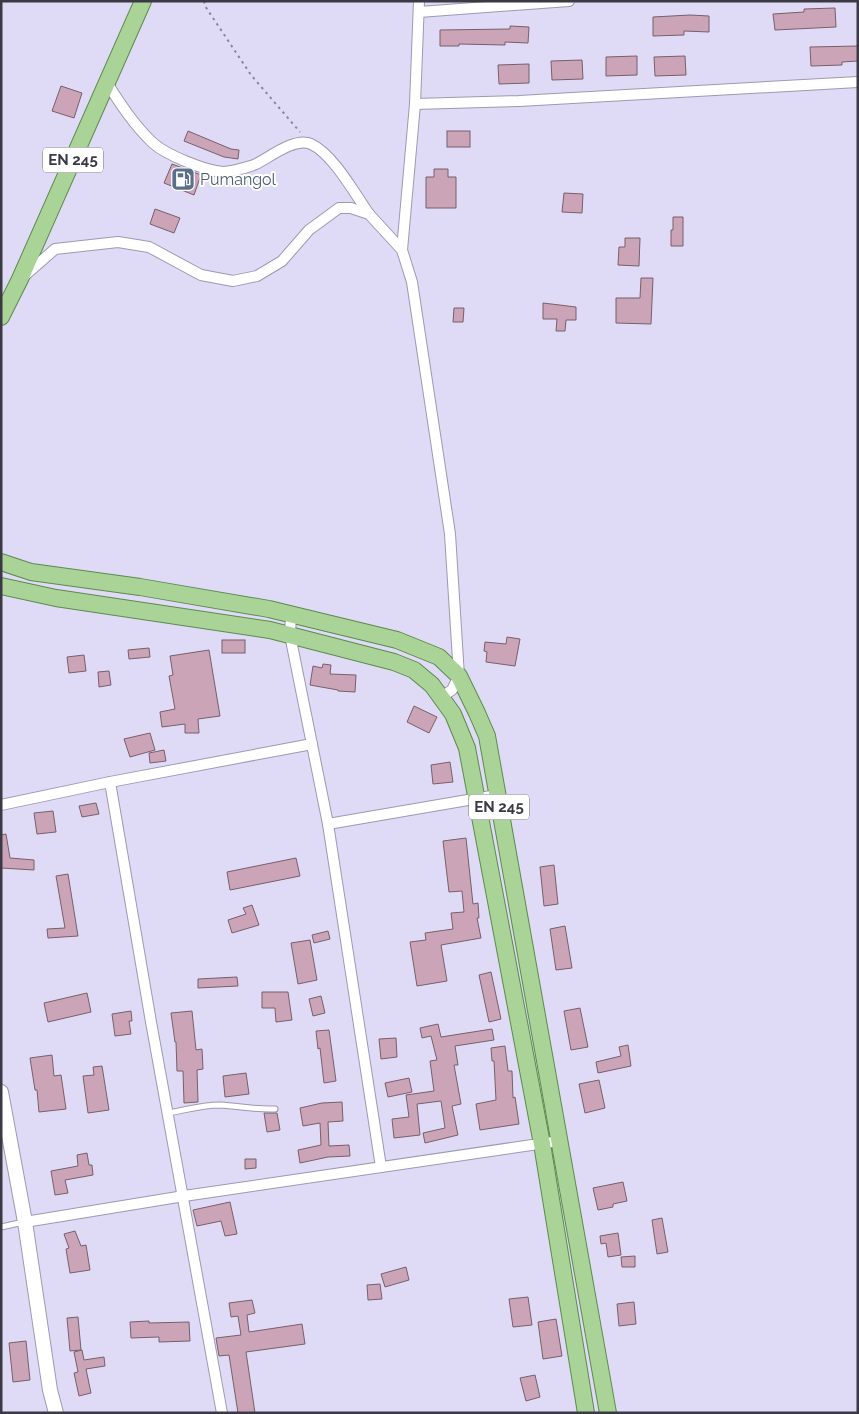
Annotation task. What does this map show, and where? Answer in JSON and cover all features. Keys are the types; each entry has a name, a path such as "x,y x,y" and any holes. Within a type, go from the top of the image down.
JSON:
{"main road":[{"name":"EN 245","path":"1,317 20,279 144,1"},
{"name":"EN 245","path":"1,562 31,572 140,587 292,614 397,640 439,657 459,676 487,736 608,1413"},
{"name":"EN 245","path":"1,586 56,598 270,630 290,635 394,662 414,670 432,685 441,697 453,714 467,748 542,1144 586,1413"},
{"path":"515,1004 534,1000"},
{"path":"1,1092 24,1222 50,1390 56,1413"}],"street":[{"path":"419,1 415,104 402,250 412,282 450,534 459,676 452,690 441,697"},
{"path":"419,12 569,1"},
{"path":"415,104 519,101 858,82"},
{"path":"107,83 130,119 155,145 190,163 223,172 254,166 289,144 310,144 327,156 339,170 369,214 402,250"},
{"path":"20,279 55,249 118,242 149,247 201,274 233,281 257,276 282,261 309,230 339,208 351,208 369,214"},
{"path":"292,614 290,635 328,824 381,1167"},
{"path":"1,805 110,782 312,744"},
{"path":"110,782 222,1413"},
{"path":"328,824 477,800 497,795"},
{"path":"24,1222 184,1196 559,1141"}],"lane":[{"path":"168,1113 206,1106 259,1110 275,1109"},
{"path":"1,1227 24,1222"}],"path":[{"path":"204,1 205,6 252,75 310,144"}],"building":[{"path":"835,8 836,27 775,30 773,14 804,12 804,9"},
{"path":"709,16 709,32 684,31 684,35 653,36 653,17"},
{"path":"510,26 529,27 528,43 505,42 505,45 459,44 459,46 440,46 440,30 510,29"},
{"path":"858,46 858,61 842,62 842,65 811,66 810,47"},
{"path":"637,56 637,75 606,76 606,57"},
{"path":"685,56 686,75 655,76 654,57"},
{"path":"582,60 583,79 552,80 551,61"},
{"path":"529,64 529,83 499,84 498,65"},
{"path":"61,86 82,93 74,118 52,111"},
{"path":"188,131 231,149 239,150 238,159 224,157 184,141"},
{"path":"447,131 470,131 470,147 447,147"},
{"name":"Pumangol","path":"172,164 201,175 194,195 164,183"},
{"path":"434,169 448,169 448,177 456,177 456,208 426,208 426,177 434,177"},
{"path":"564,193 583,194 582,213 562,212"},
{"path":"155,209 180,218 174,233 150,224"},
{"path":"673,217 683,217 683,246 671,246"},
{"path":"625,238 640,238 639,266 618,265 619,247 625,247"},
{"path":"641,278 653,278 651,324 616,323 616,298 640,298"},
{"path":"543,303 576,307 576,320 566,320 565,331 556,331 557,319 543,319"},
{"path":"454,308 464,308 463,322 453,322"},
{"path":"507,637 520,639 515,666 486,662 485,642 506,644"},
{"path":"222,640 245,640 245,653 222,653"},
{"path":"149,648 150,657 129,659 128,650"},
{"path":"209,650 220,716 198,719 199,733 185,733 185,724 162,727 160,712 175,709 169,676 173,675 170,656"},
{"path":"84,655 86,671 69,673 67,657"},
{"path":"323,664 331,665 330,674 356,675 355,692 338,691 310,685 313,666 322,668"},
{"path":"109,671 111,685 99,687 98,672"},
{"path":"414,706 437,717 429,733 407,722"},
{"path":"150,733 155,750 130,757 124,739"},
{"path":"164,750 166,761 150,763 149,753"},
{"path":"450,762 453,782 433,784 431,765"},
{"path":"96,803 99,814 82,817 79,806"},
{"path":"53,811 56,832 37,834 34,813"},
{"path":"6,834 10,858 34,860 34,870 1,868 1,835"},
{"path":"466,838 473,904 478,903 479,918 477,918 481,938 441,945 447,981 417,986 410,942 426,940 425,933 453,929 451,913 464,912 462,891 449,892 443,841"},
{"path":"296,858 300,876 230,890 227,872"},
{"path":"554,865 558,904 544,906 540,867"},
{"path":"68,874 78,936 48,938 47,929 65,928 56,876"},
{"path":"252,905 259,925 232,933 228,920 246,914 243,908"},
{"path":"565,926 572,968 556,970 550,929"},
{"path":"328,931 330,939 314,943 312,935"},
{"path":"310,940 317,980 298,984 291,943"},
{"path":"491,972 501,1019 489,1022 479,975"},
{"path":"237,977 238,986 198,988 198,979"},
{"path":"262,992 288,992 292,1020 276,1022 275,1008 262,1008"},
{"path":"87,993 91,1012 48,1022 44,1003"},
{"path":"321,996 325,1013 313,1016 309,999"},
{"path":"580,1008 588,1047 571,1050 564,1011"},
{"path":"131,1011 132,1021 129,1021 131,1034 115,1036 112,1014"},
{"path":"192,1011 196,1050 202,1049 203,1069 197,1070 198,1102 184,1103 183,1071 177,1071 176,1042 171,1013"},
{"path":"438,1024 441,1037 492,1029 494,1040 455,1046 458,1065 454,1065 461,1104 452,1106 458,1135 425,1143 423,1133 445,1128 441,1101 417,1104 420,1135 394,1138 392,1119 409,1117 406,1095 434,1091 430,1061 437,1060 431,1036 422,1038 420,1028"},
{"path":"329,1030 336,1081 324,1083 316,1031"},
{"path":"396,1038 397,1057 381,1059 379,1039"},
{"path":"628,1045 631,1066 598,1073 596,1062 621,1056 619,1047"},
{"path":"505,1046 508,1071 512,1071 513,1098 515,1097 519,1124 480,1130 476,1104 496,1100 494,1061 492,1061 491,1048"},
{"path":"52,1055 54,1076 61,1075 66,1109 39,1112 37,1090 35,1090 30,1058"},
{"path":"102,1066 109,1110 88,1113 83,1076 94,1075 93,1067"},
{"path":"246,1073 249,1094 225,1097 223,1076"},
{"path":"409,1078 412,1092 388,1097 385,1083"},
{"path":"599,1080 605,1108 585,1113 579,1084"},
{"path":"342,1102 343,1121 328,1122 329,1146 349,1145 350,1156 328,1157 300,1163 298,1150 321,1145 320,1123 303,1126 300,1108 322,1103"},
{"path":"264,1113 277,1113 280,1130 267,1132"},
{"path":"87,1153 89,1165 92,1165 93,1175 65,1180 68,1193 55,1195 51,1171 78,1166 77,1155"},
{"path":"245,1159 256,1159 256,1168 245,1169"},
{"path":"623,1182 627,1201 613,1204 613,1207 598,1210 593,1188"},
{"path":"230,1202 237,1234 225,1236 221,1221 197,1226 193,1210"},
{"path":"662,1218 668,1252 657,1254 652,1220"},
{"path":"75,1231 81,1246 86,1245 90,1270 70,1273 66,1249 69,1248 64,1234"},
{"path":"618,1233 621,1255 608,1257 606,1243 601,1244 600,1236"},
{"path":"635,1256 635,1267 622,1267 621,1257"},
{"path":"406,1267 409,1280 385,1287 381,1274"},
{"path":"380,1284 382,1299 368,1300 367,1285"},
{"path":"528,1297 532,1325 513,1327 509,1299"},
{"path":"252,1300 255,1313 247,1315 249,1332 302,1324 305,1344 246,1352 255,1413 238,1413 229,1355 219,1356 216,1338 241,1335 238,1316 231,1317 229,1303"},
{"path":"634,1302 636,1324 619,1326 617,1304"},
{"path":"78,1317 81,1350 70,1351 67,1318"},
{"path":"556,1319 562,1356 543,1359 538,1322"},
{"path":"149,1321 149,1323 189,1322 190,1341 159,1342 159,1337 131,1338 130,1322"},
{"path":"26,1341 30,1380 13,1382 9,1343"},
{"path":"82,1350 84,1360 104,1357 105,1366 86,1369 91,1393 79,1396 74,1373 78,1372 74,1352"},
{"path":"535,1375 540,1397 526,1401 520,1378"}],"place":[{"name":"Pumangol","path":"183,179"}]}
